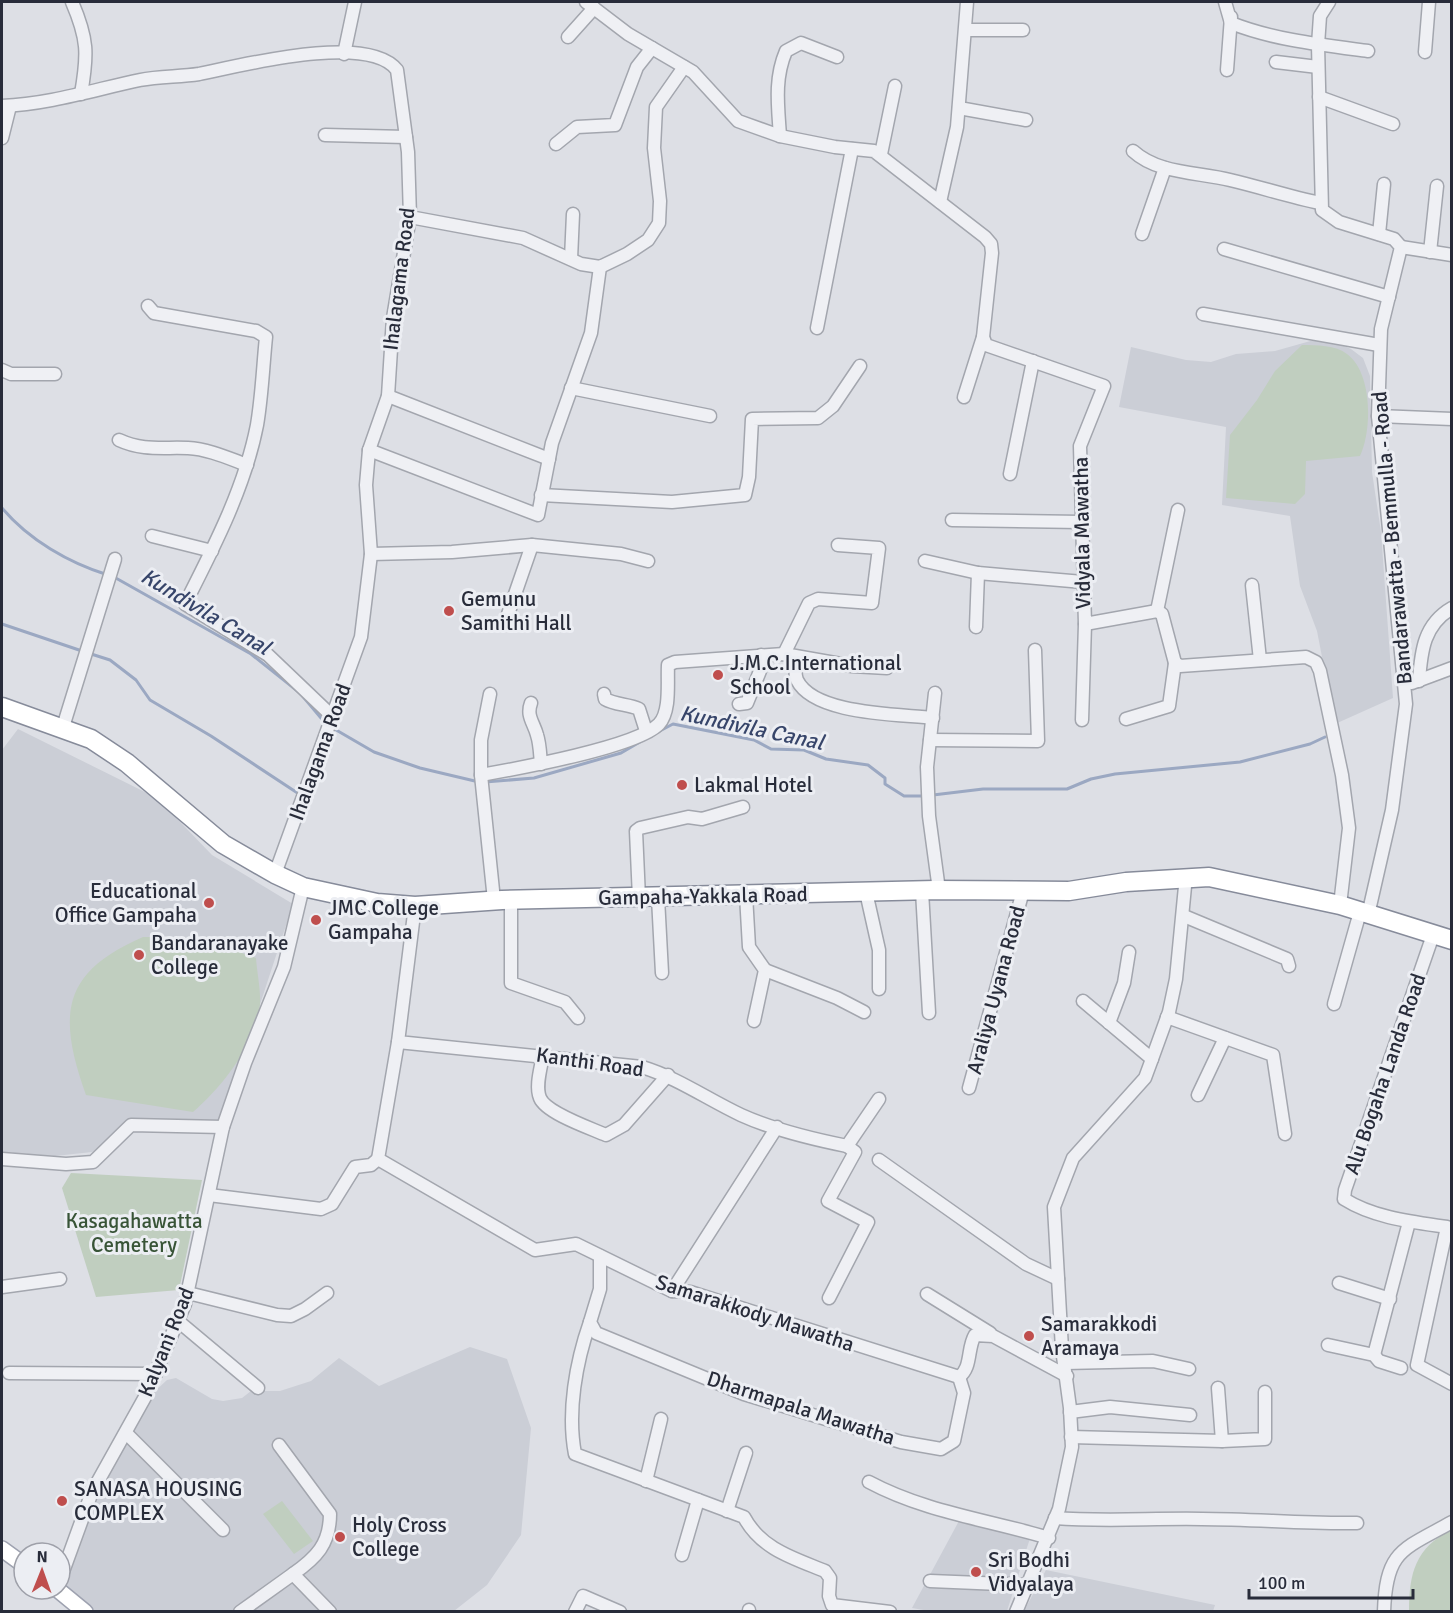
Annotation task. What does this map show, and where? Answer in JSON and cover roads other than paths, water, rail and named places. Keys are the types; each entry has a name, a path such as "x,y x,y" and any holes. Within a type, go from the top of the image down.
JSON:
{"highway":[{"name":"Gampaha-Yakkala Road","path":"2,707 63,727 91,739 128,763 211,834 275,874 303,886 377,903 415,906 502,900 866,892 1069,891 1186,876 1209,877 1268,888 1340,905 1452,940"}],"main road":[{"path":"72,1601 85,1611"}],"street":[{"path":"72,2 84,32 87,62 81,94"},
{"path":"344,54 355,2"},
{"path":"940,202 959,108 967,2"},
{"path":"1224,2 1231,23"},
{"path":"1227,70 1232,2"},
{"path":"1329,2 1320,16 1318,45 1320,203 1322,210 1330,219 1379,234 1398,242 1401,247 1452,255"},
{"path":"1425,52 1429,2"},
{"path":"568,37 596,6 628,34 693,72 738,121 780,136 852,149 867,148 881,154 970,223 991,244 983,337 964,397"},
{"path":"1231,23 1268,35 1318,45 1368,51"},
{"path":"966,30 1023,30"},
{"path":"780,136 777,86 779,66 786,51 801,43 837,57"},
{"path":"556,144 577,127 615,125 637,67 652,48"},
{"name":"Ihalagama Road","path":"6,106 48,103 141,80 196,74 280,56 344,54 376,58 392,63 397,70 406,137 410,217 393,318 388,396 369,450 366,485 371,554 361,637 275,874"},
{"path":"1276,62 1318,67"},
{"path":"410,217 523,238 571,259 600,267 627,255 648,240 659,223 660,201 654,148 656,107 684,67"},
{"path":"881,154 895,86"},
{"path":"1319,97 1393,124"},
{"path":"2,138 6,106"},
{"path":"959,108 1026,120"},
{"path":"325,135 406,137"},
{"path":"817,328 852,149"},
{"path":"1133,152 1142,160 1165,168 1230,180 1320,203"},
{"path":"1142,234 1165,168"},
{"path":"1379,234 1384,184"},
{"path":"1430,252 1437,186"},
{"path":"571,259 573,214"},
{"name":"Bandarawatta - Bemmulla - Road","path":"1334,1004 1364,913 1392,810 1404,730 1406,686 1389,551 1378,416 1379,345 1401,247"},
{"path":"1224,249 1389,297"},
{"path":"369,450 538,516 552,443 591,333 600,267"},
{"path":"148,306 154,313 256,331 266,338 257,424 247,465 212,551 185,604 268,655 333,717"},
{"path":"1203,314 1379,345"},
{"name":"Vidyala Mawatha","path":"983,337 986,345 996,350 1104,386 1080,446 1085,624 1157,611"},
{"path":"1010,474 1033,361"},
{"path":"541,495 672,502 745,495 749,477 752,419 818,418 833,406 860,366"},
{"path":"2,370 11,374 55,374"},
{"path":"571,388 710,416"},
{"path":"388,396 549,459"},
{"path":"1378,416 1452,419"},
{"path":"119,440 135,448 190,448 217,453 247,465"},
{"path":"1126,719 1164,710 1169,706 1175,663 1162,614 1157,611 1178,510"},
{"path":"952,520 1081,522"},
{"path":"152,536 212,551"},
{"path":"371,554 452,552 532,545 621,554 648,561"},
{"path":"506,620 532,545"},
{"path":"838,545 879,548 872,603 818,599 809,603 790,656 798,681 805,691 820,701 854,709 933,718"},
{"path":"63,727 115,560"},
{"path":"925,561 978,573 1083,582"},
{"path":"975,627 978,573"},
{"path":"1252,585 1260,660"},
{"path":"1419,681 1423,642 1430,628 1452,608"},
{"path":"1082,720 1085,624"},
{"path":"930,740 1038,741 1035,651"},
{"path":"739,704 747,703 760,671 761,655"},
{"path":"481,775 541,764 628,740 658,725 665,714 668,665 675,662 761,655 790,656 852,666 887,668"},
{"path":"1175,663 1191,666 1306,657 1316,662 1320,671 1341,767 1349,828 1340,905"},
{"path":"1406,686 1452,668"},
{"path":"929,1013 931,891 927,767 935,693"},
{"path":"490,694 481,740 481,775 502,900 511,983 565,1002 578,1018"},
{"path":"604,694 605,699 611,703 630,705 639,709 646,731"},
{"path":"531,703 528,709 530,720 536,730 541,764"},
{"path":"639,898 636,831 688,817 702,819 743,807"},
{"path":"1016,1611 1049,1538 1068,1470 1071,1437 1070,1412 1054,1207 1073,1158 1144,1078 1152,1059 1167,1017 1176,980 1184,916 1186,876"},
{"name":"Kalyani Road","path":"72,1548 93,1492 156,1374 188,1293 223,1127 245,1063 284,967 303,886"},
{"name":"Araliya Uyana Road","path":"969,1088 1023,891"},
{"path":"866,892 879,950 879,989"},
{"path":"746,895 749,947 765,970 837,998 864,1012"},
{"path":"658,898 662,973"},
{"path":"209,1195 321,1209 332,1204 355,1167 371,1165 378,1159 398,1042 415,906"},
{"path":"1184,916 1287,959 1289,966"},
{"name":"Alu Bogaha Landa Road","path":"1409,1222 1357,1208 1344,1199 1345,1190 1433,935"},
{"path":"1109,1023 1124,983 1129,952"},
{"path":"754,1021 765,970"},
{"path":"1083,1001 1152,1059"},
{"path":"1167,1017 1273,1055 1285,1134"},
{"path":"1198,1095 1225,1038"},
{"name":"Kanthi Road","path":"398,1042 543,1055 642,1067 668,1075 743,1115 812,1138 848,1146"},
{"path":"543,1055 538,1085 540,1098 546,1108 606,1135 624,1125 668,1075"},
{"path":"829,1298 868,1222 828,1201 855,1152 848,1146 879,1099"},
{"path":"2,1159 66,1164 93,1162 131,1125 223,1127"},
{"path":"672,1291 777,1127"},
{"name":"Samarakkody Mawatha","path":"378,1159 535,1250 576,1244 672,1291 690,1293 959,1377"},
{"path":"879,1160 1026,1264 1058,1279"},
{"path":"1374,1355 1409,1222 1450,1224 1417,1365 1452,1384"},
{"path":"600,1256 600,1289 579,1355 574,1420 575,1454 744,1518 752,1534 777,1552 825,1571 830,1578 829,1596 832,1605 890,1611"},
{"path":"2,1287 60,1280"},
{"path":"1339,1283 1390,1299"},
{"path":"188,1293 277,1316 291,1316 327,1293"},
{"path":"927,1294 993,1336 1067,1376"},
{"path":"178,1321 258,1388"},
{"name":"Dharmapala Mawatha","path":"590,1322 596,1333 744,1394 901,1442 941,1449 954,1441 964,1393 959,1377"},
{"path":"959,1377 964,1374 975,1335 993,1336"},
{"path":"1328,1345 1374,1355 1379,1361 1401,1368"},
{"path":"1065,1363 1153,1360 1189,1369"},
{"path":"9,1373 156,1374"},
{"path":"1218,1388 1222,1441"},
{"path":"1071,1437 1222,1441 1265,1439 1265,1392"},
{"path":"1070,1412 1110,1407 1190,1414"},
{"path":"646,1481 661,1419"},
{"path":"126,1433 223,1530"},
{"path":"240,1611 312,1561 324,1546 330,1527 330,1514 279,1445"},
{"path":"727,1511 746,1453"},
{"path":"869,1482 893,1495 925,1507 1000,1523 1049,1538"},
{"path":"682,1555 698,1500"},
{"path":"1055,1518 1087,1521 1203,1519 1278,1524 1357,1524"},
{"path":"1384,1611 1387,1575 1396,1557 1414,1543 1452,1522"},
{"path":"293,1575 330,1611"},
{"path":"930,1581 1027,1586"},
{"path":"575,1611 583,1596 620,1611"}],"waterway":[{"name":"Kundivila Canal","path":"2,508 24,530 51,549 79,564 108,575"},
{"name":"Kundivila Canal","path":"114,577 251,654 300,693 326,724"},
{"path":"2,624 82,651"},
{"path":"88,653 110,660 136,680 150,700 211,736 299,794"},
{"name":"Kundivila Canal","path":"654,734 673,724 754,740 771,749 804,750 826,759 868,765 885,778 885,784 904,796 926,796"},
{"name":"Kundivila Canal","path":"331,727 374,752 420,768 479,782"},
{"path":"933,795 983,789 1067,789 1091,779 1115,774 1240,762 1310,744 1325,737"},
{"name":"Kundivila Canal","path":"485,782 534,778 621,753 645,739"}],"place":[{"name":"Gemunu Samithi Hall","path":"449,611"},
{"name":"J.M.C.International School","path":"718,675"},
{"name":"Lakmal Hotel","path":"682,785"},
{"name":"Educational Office Gampaha","path":"209,903"},
{"name":"JMC College Gampaha","path":"316,920"},
{"name":"Bandaranayake College","path":"139,955"},
{"name":"Samarakkodi Aramaya","path":"1029,1336"},
{"name":"SANASA HOUSING COMPLEX","path":"62,1501"},
{"name":"Holy Cross College","path":"340,1537"},
{"name":"Sri Bodhi Vidyalaya","path":"976,1572"}],"park label":[{"name":"Kasagahawatta Cemetery","path":"134,1233"}]}
